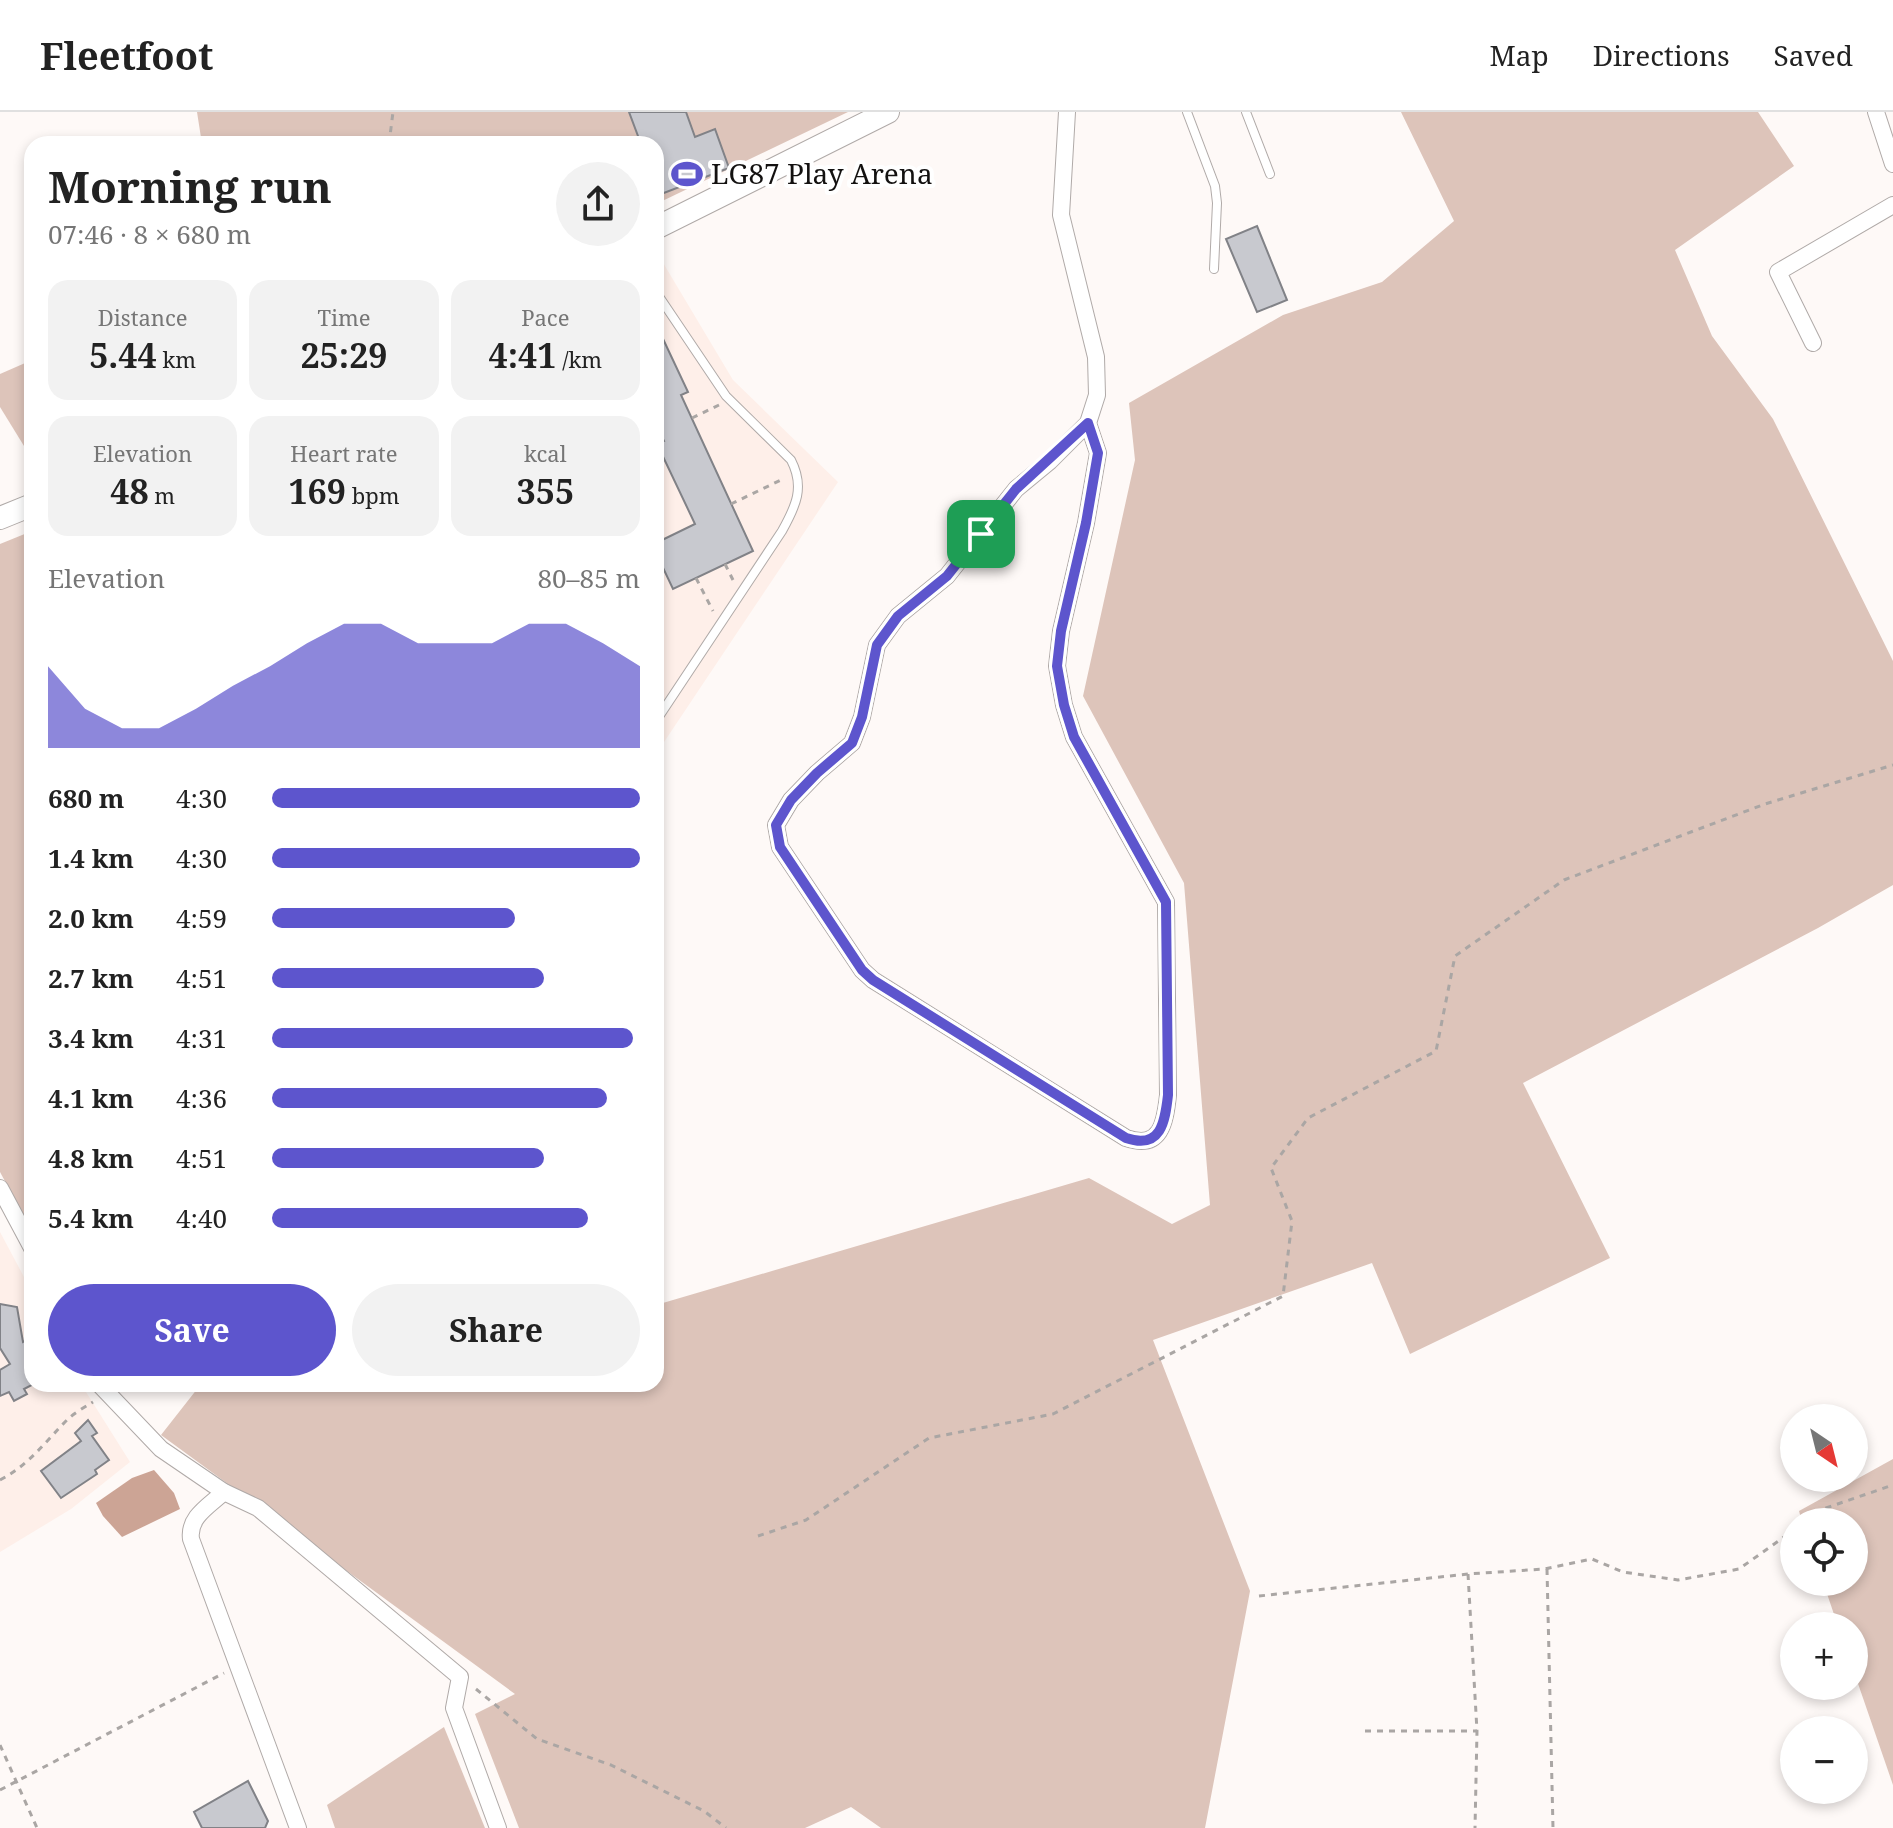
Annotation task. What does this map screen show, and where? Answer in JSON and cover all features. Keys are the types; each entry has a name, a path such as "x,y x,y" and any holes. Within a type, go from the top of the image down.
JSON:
{"street":[{"path":"664,224 888,112"},
{"path":"1067,112 1061,215 1096,357 1097,395 1088,423 1016,489 947,576 898,616 877,645 862,717 852,743 791,800 776,825 780,847 862,970 873,980 1113,1130 1140,1143 1151,1139 1165,1124 1168,1095 1166,902 1074,737 1057,666 1061,631 1086,523 1098,453 1088,423"},
{"path":"1876,112 1893,164"},
{"path":"1813,343 1778,272 1893,205"},
{"path":"0,518 24,508"},
{"path":"0,1188 24,1233"},
{"path":"107,1392 161,1449 224,1492 258,1508 460,1677 454,1708 498,1828"},
{"path":"224,1492 192,1521 190,1530 298,1828"}],"lane":[{"path":"1187,112 1215,186 1214,269"},
{"path":"1246,112 1270,174"},
{"path":"664,304 729,400 791,460 800,486 795,508 664,709"}],"path":[{"path":"390,136 393,112"},
{"path":"692,418 729,400"},
{"path":"731,504 797,472"},
{"path":"696,578 720,625"},
{"path":"758,1536 806,1520 929,1438 1053,1414 1283,1296 1292,1221 1271,1168 1308,1118 1436,1051 1455,956 1564,880 1765,804 1893,765"},
{"path":"0,1480 17,1471 97,1392"},
{"path":"1826,1508 1893,1485"},
{"path":"1259,1596 1547,1569 1592,1559 1623,1572 1678,1580 1739,1569 1780,1540"},
{"path":"1547,1569 1553,1828"},
{"path":"1468,1574 1477,1731 1475,1828"},
{"path":"0,1790 238,1665"},
{"path":"460,1677 537,1739 611,1765 704,1811 726,1828"},
{"path":"1365,1731 1477,1731"},
{"path":"0,1745 37,1828"}],"shaded area":[{"path":"197,112 848,112 664,200 664,136 201,136"},
{"path":"1401,112 1758,112 1794,166 1675,250 1712,336 1773,419 1893,661 1893,885 1818,928 1523,1083 1610,1258 1410,1354 1372,1263 1153,1340 1250,1591 1205,1828 881,1828 851,1807 805,1828 519,1828 475,1714 515,1694 161,1435 195,1392 664,1392 664,1303 1089,1178 1172,1224 1210,1205 1184,883 1083,696 1135,460 1129,403 1283,315 1382,282 1454,221"},
{"path":"664,264 733,380 838,482 664,742"},
{"path":"24,364 24,446 0,407 0,374"},
{"path":"24,534 24,1216 0,1172 0,544"},
{"path":"0,1232 24,1277 24,1392 86,1392 130,1462 71,1509 0,1552"},
{"path":"1893,1459 1893,1785 1864,1700 1868,1700 1868,1612 1833,1612 1828,1596 1868,1596 1868,1508 1804,1508 1833,1492 1868,1492 1868,1473"},
{"path":"154,1470 174,1493 180,1509 122,1537 96,1503 132,1478"},
{"path":"444,1727 485,1828 335,1828 327,1805"}],"building":[{"path":"629,112 686,112 695,137 715,129 729,168 664,193 664,136 638,136"},
{"path":"1257,226 1287,300 1257,312 1226,239"},
{"path":"664,341 688,392 681,395 753,551 673,589 664,570 664,539 695,524 664,459"},
{"path":"0,1304 17,1307 24,1341 24,1392 27,1394 14,1401 9,1392 0,1396 0,1370 10,1364 0,1348"},
{"path":"88,1420 97,1433 92,1436 109,1460 95,1470 97,1474 61,1498 41,1471 81,1441 75,1433"},
{"path":"248,1781 268,1821 265,1828 202,1828 194,1812"}],"place":[{"name":"LG87 Play Arena","path":"687,174"}],"route":[{"path":"1088,423 1098,453 1086,523 1061,631 1057,666 1074,737 1166,902 1168,1095 1165,1124 1151,1139 1140,1143 1126,1138 873,980 862,970 780,847 776,825 791,800 852,743 862,717 877,645 898,616 947,576 981,534 1016,489 1088,423"}]}
